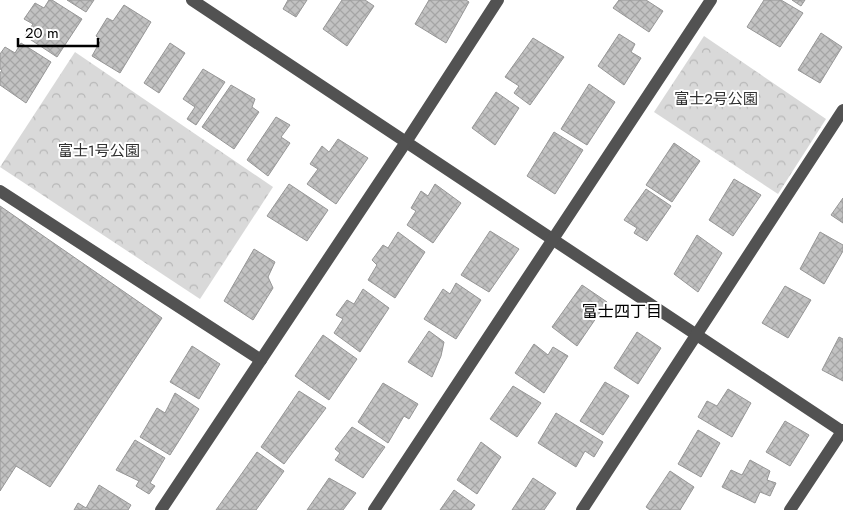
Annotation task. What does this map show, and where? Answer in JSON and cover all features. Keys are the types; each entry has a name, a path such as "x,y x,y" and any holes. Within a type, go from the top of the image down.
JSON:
{"street":[{"path":"192,0 843,431 790,510"},
{"path":"160,510 406,142 498,0"},
{"path":"374,510 711,0"},
{"path":"582,510 843,110"},
{"path":"0,191 261,360"}],"green space":[{"name":"富士2号公園","path":"704,36 826,119 778,194 654,112"},
{"name":"富士1号公園","path":"75,52 273,187 200,299 0,167"}],"building":[{"path":"49,0 82,19 57,57 25,36 33,24 24,19 35,3 44,8"},
{"path":"67,0 94,0 86,12"},
{"path":"288,0 307,0 296,17 283,9"},
{"path":"342,0 365,0 374,6 347,46 323,29"},
{"path":"429,0 466,0 469,2 446,43 415,24"},
{"path":"619,0 646,0 663,11 649,32 613,8"},
{"path":"764,0 781,0 803,13 780,47 747,27"},
{"path":"792,0 805,0 801,6"},
{"path":"124,5 151,22 120,73 92,56 101,40 96,36 107,18 113,21"},
{"path":"821,33 842,47 820,83 798,70"},
{"path":"619,34 635,44 631,52 641,58 624,85 598,66"},
{"path":"533,38 564,57 530,105 514,93 519,86 505,77"},
{"path":"21,43 51,62 26,103 0,85 0,73 2,70 0,69 0,54 5,47 15,53"},
{"path":"170,43 185,53 159,93 144,83"},
{"path":"203,69 225,82 196,125 187,119 195,107 183,99"},
{"path":"589,84 615,102 587,145 561,129"},
{"path":"231,85 255,99 252,107 259,112 234,149 202,127"},
{"path":"496,92 519,108 495,145 472,128"},
{"path":"276,117 290,125 281,137 290,143 268,176 247,160"},
{"path":"554,132 583,150 555,194 527,176"},
{"path":"338,139 368,158 336,204 307,184 318,169 310,164 322,146 329,152"},
{"path":"674,143 700,161 672,202 646,185"},
{"path":"734,179 761,195 733,236 709,220"},
{"path":"289,184 328,210 307,241 267,216"},
{"path":"435,184 461,203 433,243 407,225 416,211 411,208 421,191 428,196"},
{"path":"646,189 671,206 647,241 634,233 637,228 624,220"},
{"path":"843,198 843,223 831,215"},
{"path":"0,206 162,318 50,487 16,466 0,491"},
{"path":"490,231 519,249 489,292 461,275"},
{"path":"398,232 425,252 395,298 368,280 377,265 372,260 383,245 388,248"},
{"path":"820,232 843,245 843,251 824,284 800,269"},
{"path":"697,235 722,253 698,292 674,274"},
{"path":"254,249 275,262 268,277 273,288 253,320 224,301"},
{"path":"456,283 481,300 456,339 424,319 443,289 450,294"},
{"path":"582,285 607,302 577,346 552,327"},
{"path":"785,286 811,300 788,338 762,323"},
{"path":"363,289 389,308 360,352 334,333 343,319 336,315 347,300 354,304"},
{"path":"429,331 444,342 441,356 432,377 408,362"},
{"path":"637,332 661,348 638,384 614,368"},
{"path":"323,335 357,359 329,400 295,376"},
{"path":"839,337 843,339 843,381 822,370"},
{"path":"534,344 548,355 553,347 568,356 544,393 515,373"},
{"path":"192,346 220,364 199,399 170,382"},
{"path":"605,382 629,396 603,435 580,421"},
{"path":"383,383 418,404 409,419 404,416 388,443 358,422"},
{"path":"513,386 541,403 517,437 490,419"},
{"path":"728,389 751,403 732,437 698,417 707,401 717,406"},
{"path":"299,391 326,408 284,464 261,447"},
{"path":"175,393 199,409 170,455 140,437 157,408 165,413"},
{"path":"556,413 603,442 594,457 585,451 576,467 538,443"},
{"path":"785,421 809,435 790,466 766,452"},
{"path":"352,427 385,447 363,478 335,460 340,453 335,449"},
{"path":"698,430 720,443 701,477 678,464"},
{"path":"135,440 165,458 150,483 155,486 149,494 136,486 139,481 116,470"},
{"path":"481,442 501,457 477,494 457,480"},
{"path":"257,452 284,471 256,510 216,510"},
{"path":"750,460 770,471 767,480 776,483 770,496 760,492 755,503 722,487 731,470 742,475"},
{"path":"670,471 694,487 680,510 650,510 646,507"},
{"path":"329,478 356,493 343,510 307,510"},
{"path":"533,478 556,493 544,510 512,510"},
{"path":"99,485 131,505 128,510 74,510 78,503 86,508"},
{"path":"454,490 475,505 471,510 440,510"}],"district":[{"name":"富士四丁目","path":"622,311"}]}
